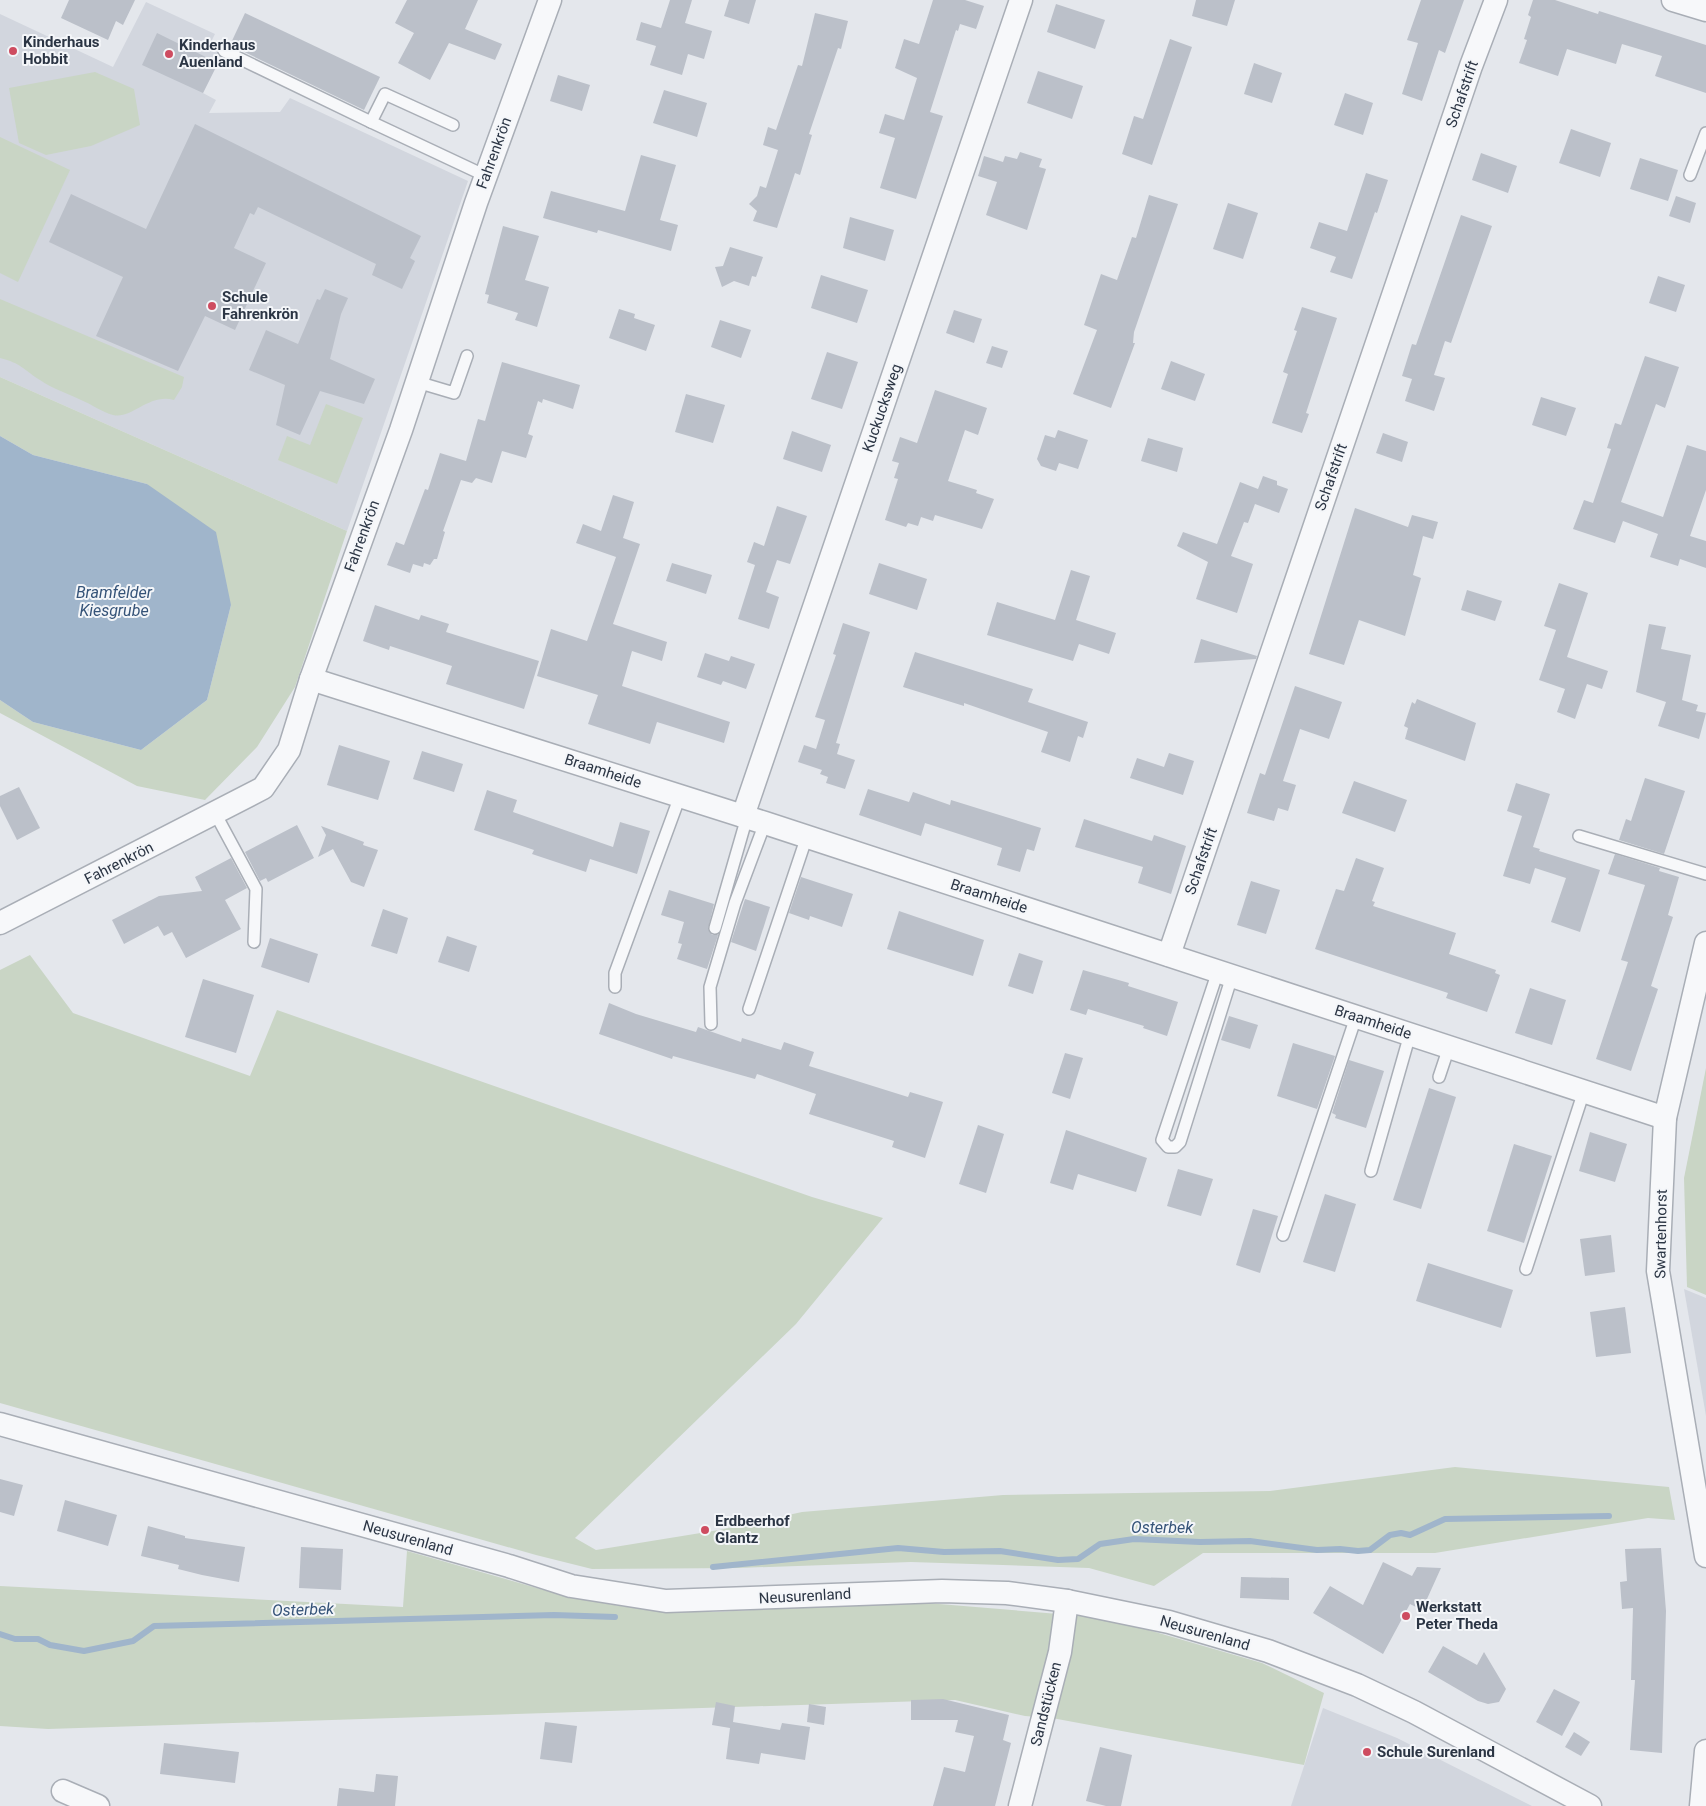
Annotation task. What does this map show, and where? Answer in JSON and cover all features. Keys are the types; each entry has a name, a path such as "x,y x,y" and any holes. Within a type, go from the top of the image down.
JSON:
{"street":[{"name":"Fahrenkrön","path":"0,923 263,788 289,750 311,678 417,382 486,176 550,0"},
{"name":"Kuckucksweg","path":"752,818 1021,0"},
{"name":"Schafstrift","path":"1169,955 1471,66 1496,0"},
{"path":"1673,0 1706,10"},
{"name":"Braamheide","path":"311,678 752,818 1665,1118"},
{"name":"Swartenhorst","path":"1706,943 1665,1118 1658,1271 1706,1556"},
{"name":"Neusurenland","path":"0,1424 509,1566 570,1586 617,1595 666,1601 942,1591 1007,1593 1067,1601 1168,1622 1268,1651 1324,1671 1414,1712 1590,1806"},
{"name":"Sandstücken","path":"1020,1806 1060,1652 1067,1601"},
{"path":"1701,1806 1706,1751"},
{"path":"63,1791 98,1806"}],"lane":[{"path":"224,51 486,176"},
{"path":"370,122 385,94 452,126"},
{"path":"1690,175 1706,132"},
{"path":"417,382 454,392 467,356"},
{"path":"615,986 615,973 680,796"},
{"path":"215,813 256,889 254,942"},
{"path":"715,928 752,818"},
{"path":"711,1024 710,987 735,903 752,818"},
{"path":"749,1009 806,836"},
{"path":"1579,836 1706,874"},
{"path":"1225,974 1180,1142 1175,1147 1168,1147 1162,1140 1225,974"},
{"path":"1283,1235 1356,1017"},
{"path":"1371,1171 1410,1034"},
{"path":"1439,1077 1449,1047"},
{"path":"1526,1269 1584,1091"}],"shaded area":[{"name":"Schule Fahrenkrön","path":"146,2 215,34 211,42 217,46 218,63 203,93 216,100 209,113 280,112 290,98 468,181 347,531 0,377 0,14 113,67"},
{"path":"1684,1289 1706,1298 1706,1416"},
{"name":"Schule Surenland","path":"1323,1708 1397,1738 1532,1806 1291,1806"}],"green space":[{"path":"95,72 134,89 140,125 91,146 46,155 19,143 9,88"},
{"path":"0,137 70,170 18,282 0,273"},
{"path":"0,299 184,377 182,387 174,400 156,400 120,416 105,412 55,388 18,365 0,358"},
{"path":"0,377 347,531 295,687 257,747 205,800 137,786 0,713 0,700 33,722 141,750 207,700 231,605 147,484 33,455 0,436"},
{"path":"326,404 363,418 337,484 278,460 287,436 310,445"},
{"path":"30,955 73,1013 250,1076 277,1010 812,1197 883,1218 796,1324 575,1538 596,1550 719,1530 802,1512 1003,1495 1270,1491 1455,1467 1669,1487 1675,1520 1648,1518 1435,1553 1203,1553 1154,1586 1089,1568 911,1562 738,1568 592,1569 536,1555 0,1403 0,970"},
{"path":"1706,1068 1706,1295 1687,1287 1684,1178"},
{"path":"407,1551 565,1596 620,1606 657,1610 713,1612 915,1602 1107,1618 1262,1663 1324,1693 1304,1765 1052,1718 1025,1716 955,1700 48,1729 0,1726 0,1586 403,1607"}],"water":[{"name":"Bramfelder Kiesgrube","path":"0,436 33,455 147,484 216,532 231,605 207,700 141,750 33,722 0,700"}],"building":[{"path":"69,0 135,0 123,25 116,21 108,40 61,18"},
{"path":"407,0 478,0 465,29 502,44 495,60 449,43 430,80 398,63 414,33 395,23"},
{"path":"670,0 692,0 685,23 712,31 704,59 688,54 682,75 650,65 656,46 636,40 641,22 661,28"},
{"path":"729,0 756,0 749,24 724,16"},
{"path":"933,0 965,0 984,6 976,29 960,24 958,31 956,30 930,112 943,116 916,199 880,188 895,138 879,133 885,114 904,120 917,78 895,68 904,39 919,44"},
{"path":"1196,0 1235,0 1227,26 1192,16"},
{"path":"1421,0 1464,0 1445,53 1439,50 1422,101 1402,94 1418,43 1407,40"},
{"path":"1533,0 1555,0 1598,14 1599,11 1706,45 1706,93 1655,76 1662,56 1622,44 1616,64 1567,49 1558,76 1519,63 1527,40 1524,39 1531,17 1528,15"},
{"path":"1056,4 1105,20 1095,49 1047,32"},
{"path":"245,13 380,77 364,110 230,45"},
{"path":"815,13 848,21 841,49 838,48 809,134 812,135 800,175 795,173 777,228 753,221 757,211 749,204 757,196 760,186 766,188 778,150 763,145 768,127 776,130 798,65 802,66"},
{"path":"157,33 218,63 203,93 142,65"},
{"path":"1170,39 1192,47 1152,165 1122,154 1134,116 1143,119"},
{"path":"1254,63 1282,73 1272,103 1244,94"},
{"path":"1038,71 1083,86 1072,119 1027,103"},
{"path":"558,75 590,85 582,111 550,101"},
{"path":"664,90 707,103 697,137 653,123"},
{"path":"1345,93 1373,103 1363,135 1334,125"},
{"path":"195,124 421,236 410,258 415,261 402,289 372,275 376,264 258,207 254,215 250,213 234,248 266,263 235,330 205,316 178,371 96,336 123,277 49,242 71,194 146,229"},
{"path":"1571,129 1611,143 1600,177 1559,163"},
{"path":"1020,152 1042,159 1039,167 1046,169 1027,230 986,215 997,182 978,176 984,156 1003,162 1005,156 1017,159"},
{"path":"1481,153 1517,166 1508,193 1472,180"},
{"path":"641,155 676,165 660,220 678,225 671,251 598,230 597,233 543,218 551,191 625,211"},
{"path":"1640,158 1678,170 1668,201 1630,189"},
{"path":"1366,173 1388,180 1352,279 1330,272 1336,257 1310,248 1319,222 1347,231"},
{"path":"1149,195 1178,204 1134,332 1133,343 1135,343 1111,408 1073,394 1097,330 1084,325 1101,274 1117,280 1132,237 1136,238"},
{"path":"1676,196 1696,203 1690,223 1669,216"},
{"path":"1228,203 1258,213 1243,259 1213,249"},
{"path":"1461,215 1492,226 1451,343 1445,341 1434,375 1445,378 1434,411 1405,401 1412,379 1402,376 1412,344 1416,345"},
{"path":"850,217 894,230 885,261 843,248"},
{"path":"503,226 539,236 525,280 549,287 537,327 515,320 518,313 487,303 489,295 485,294"},
{"path":"730,247 763,257 756,277 752,276 749,286 734,281 722,287 715,267 723,266"},
{"path":"821,275 868,290 857,323 811,308"},
{"path":"1658,276 1685,285 1676,312 1649,303"},
{"path":"325,289 348,298 341,314 330,359 375,379 364,404 320,391 300,435 276,425 285,385 249,370 266,330 298,344 317,299 320,300"},
{"path":"1302,307 1337,318 1306,413 1309,414 1302,433 1272,423 1288,374 1283,372 1297,331 1294,330"},
{"path":"619,309 635,314 634,318 655,325 646,351 609,338"},
{"path":"954,310 982,319 974,343 946,333"},
{"path":"720,320 751,330 741,358 711,347"},
{"path":"992,346 1008,351 1002,368 986,363"},
{"path":"827,352 858,362 842,409 811,399"},
{"path":"1645,356 1679,367 1665,408 1656,404 1621,502 1663,517 1687,445 1706,451 1706,490 1690,536 1706,541 1706,568 1680,559 1678,566 1650,557 1658,534 1623,521 1615,543 1573,529 1584,500 1593,503 1611,449 1607,448 1615,423 1621,425"},
{"path":"1171,361 1205,374 1195,401 1161,389"},
{"path":"502,362 580,385 573,409 543,399 542,403 538,401 528,434 533,436 526,458 502,451 492,483 476,478 472,483 461,480 443,531 445,532 437,559 434,559 430,565 424,563 423,567 413,564 410,573 387,565 396,542 404,545 425,489 428,490 440,453 466,461 478,419 485,421"},
{"path":"935,390 987,408 978,435 965,430 948,481 977,490 976,493 994,499 982,529 935,515 933,521 921,517 918,526 908,523 906,527 885,520 898,479 894,478 899,463 892,461 900,437 917,443"},
{"path":"686,394 725,405 713,443 675,432"},
{"path":"1541,397 1576,408 1566,436 1532,425"},
{"path":"1058,430 1088,440 1078,469 1059,463 1056,471 1041,466 1037,459 1045,435 1055,438"},
{"path":"792,431 831,445 822,472 783,459"},
{"path":"1383,433 1408,442 1402,462 1376,453"},
{"path":"1148,438 1183,448 1177,472 1141,461"},
{"path":"1263,476 1277,481 1277,485 1288,489 1279,513 1255,504 1248,523 1244,522 1231,556 1253,564 1237,613 1196,599 1208,562 1177,546 1183,532 1217,544 1240,482 1258,489"},
{"path":"613,495 634,502 623,538 640,544 613,624 667,642 662,661 632,651 622,686 730,722 724,743 657,722 650,744 588,724 598,695 537,676 551,629 587,641 616,557 576,543 583,524 601,531"},
{"path":"777,506 807,516 790,564 777,560 766,592 779,597 769,629 738,619 755,565 747,562 754,542 764,546"},
{"path":"1355,508 1408,527 1412,515 1438,522 1433,539 1423,536 1413,575 1421,578 1405,636 1359,620 1344,665 1309,654"},
{"path":"672,563 712,575 706,594 666,581"},
{"path":"879,563 927,579 917,610 869,594"},
{"path":"1071,570 1090,576 1076,620 1116,633 1109,654 1079,644 1073,661 987,635 997,602 1055,620"},
{"path":"1559,583 1588,593 1567,657 1608,671 1602,689 1587,684 1575,719 1557,712 1565,689 1539,680 1556,630 1544,626"},
{"path":"1467,590 1502,601 1495,621 1461,610"},
{"path":"375,605 419,620 421,615 449,624 446,632 539,661 524,709 446,684 452,666 390,646 389,650 363,641"},
{"path":"843,623 870,632 836,743 840,744 837,754 855,760 845,789 826,783 828,777 820,774 822,770 798,762 804,745 816,749 825,720 815,717 836,655 833,654"},
{"path":"1649,624 1666,627 1661,649 1691,655 1682,700 1698,705 1696,711 1706,713 1699,739 1658,726 1666,702 1636,692"},
{"path":"1201,639 1257,656 1256,659 1194,663"},
{"path":"915,652 1033,689 1028,702 1088,722 1083,738 1078,736 1070,762 1041,752 1048,732 964,703 964,706 903,687"},
{"path":"705,653 729,661 731,656 755,664 746,689 723,681 721,685 697,677"},
{"path":"1295,686 1342,702 1329,739 1300,729 1283,781 1296,785 1288,811 1278,808 1274,821 1247,813 1260,773 1265,775"},
{"path":"1417,699 1476,723 1465,761 1405,739 1408,728 1404,726 1412,702 1415,704"},
{"path":"339,745 390,761 378,800 327,785"},
{"path":"422,751 463,764 454,792 413,779"},
{"path":"1169,753 1194,761 1183,795 1130,778 1137,758 1164,767"},
{"path":"1645,778 1685,791 1664,854 1619,840 1626,819 1631,821"},
{"path":"1354,781 1407,800 1395,832 1342,813"},
{"path":"1516,783 1550,794 1533,847 1540,849 1539,851 1600,870 1580,932 1551,922 1566,878 1535,868 1530,884 1503,876 1522,816 1507,811"},
{"path":"19,787 40,828 17,840 0,806 0,796"},
{"path":"868,789 909,802 913,792 950,805 951,800 1041,828 1034,851 1027,849 1020,872 997,865 1002,848 925,823 921,836 859,815"},
{"path":"487,790 517,800 513,812 613,847 620,822 650,831 637,874 590,859 586,872 532,854 534,850 474,830"},
{"path":"1084,819 1152,841 1154,835 1186,846 1171,894 1138,883 1143,867 1075,847"},
{"path":"297,825 314,858 268,882 266,878 260,881 245,852"},
{"path":"321,826 364,842 363,845 378,850 364,887 351,882 333,849 318,857 326,835"},
{"path":"1615,854 1660,868 1659,871 1679,877 1668,915 1673,917 1651,986 1658,989 1631,1071 1596,1059 1628,962 1621,960 1645,885 1608,874"},
{"path":"231,858 247,888 225,900 241,929 186,958 172,932 164,936 158,926 124,944 112,920 159,896 202,891 195,877"},
{"path":"1356,858 1384,868 1372,901 1375,902 1373,906 1456,933 1449,954 1496,970 1495,973 1500,975 1487,1012 1446,998 1448,993 1315,949 1336,889 1344,891"},
{"path":"801,877 853,894 842,927 810,916 809,920 789,913"},
{"path":"1251,881 1280,890 1266,934 1237,925"},
{"path":"669,890 714,904 708,929 712,935 718,935 707,969 677,959 682,944 678,943 684,922 661,915"},
{"path":"745,899 770,907 756,951 731,942"},
{"path":"383,909 408,918 397,954 371,946"},
{"path":"899,911 984,940 973,976 887,949"},
{"path":"447,936 477,946 469,972 438,962"},
{"path":"270,938 318,954 309,983 261,967"},
{"path":"1019,953 1043,961 1033,994 1008,986"},
{"path":"1083,970 1129,983 1128,986 1178,1002 1167,1036 1143,1028 1144,1026 1088,1009 1086,1015 1070,1010"},
{"path":"203,979 254,995 236,1053 185,1037"},
{"path":"1530,988 1566,1000 1552,1045 1515,1033"},
{"path":"609,1003 636,1014 696,1032 698,1027 741,1042 742,1038 781,1050 784,1042 814,1052 809,1066 908,1097 910,1092 943,1102 925,1158 892,1147 894,1141 809,1114 816,1094 757,1074 755,1079 673,1056 672,1059 599,1034"},
{"path":"1229,1016 1258,1025 1250,1049 1221,1040"},
{"path":"1293,1043 1335,1056 1317,1109 1277,1096"},
{"path":"1065,1053 1083,1058 1070,1099 1052,1093"},
{"path":"1349,1060 1384,1071 1366,1128 1335,1118 1336,1115 1332,1113"},
{"path":"1429,1088 1456,1097 1421,1209 1393,1200"},
{"path":"978,1125 1004,1134 986,1193 959,1184"},
{"path":"1066,1130 1147,1158 1136,1192 1078,1174 1073,1190 1050,1183"},
{"path":"1590,1132 1627,1144 1615,1182 1579,1171"},
{"path":"1514,1144 1552,1156 1524,1243 1487,1231"},
{"path":"1178,1169 1213,1179 1201,1216 1167,1206"},
{"path":"1325,1194 1356,1204 1335,1272 1303,1262"},
{"path":"1253,1209 1278,1216 1260,1273 1236,1265"},
{"path":"1611,1235 1615,1272 1585,1276 1580,1239"},
{"path":"1428,1263 1513,1290 1501,1328 1416,1301"},
{"path":"1625,1307 1631,1353 1596,1357 1590,1312"},
{"path":"0,1479 23,1485 14,1516 0,1512"},
{"path":"65,1500 117,1515 108,1546 57,1531"},
{"path":"148,1526 185,1536 185,1538 245,1547 239,1582 178,1569 179,1565 141,1556"},
{"path":"301,1547 343,1549 341,1590 299,1588"},
{"path":"1661,1548 1666,1611 1662,1753 1630,1750 1635,1680 1631,1680 1633,1608 1622,1609 1620,1582 1627,1581 1625,1549"},
{"path":"1383,1562 1412,1576 1417,1567 1441,1568 1422,1610 1410,1604 1383,1654 1313,1613 1330,1586 1363,1605"},
{"path":"1241,1577 1289,1578 1289,1600 1240,1598"},
{"path":"1443,1646 1477,1665 1484,1652 1506,1689 1499,1702 1488,1704 1478,1701 1428,1672"},
{"path":"1554,1689 1580,1702 1562,1736 1536,1722"},
{"path":"943,1699 1009,1715 1003,1740 1011,1743 995,1806 933,1806 944,1767 965,1772 974,1736 955,1732 958,1720 911,1720 911,1700"},
{"path":"716,1702 735,1706 733,1722 780,1730 782,1723 810,1727 805,1760 761,1753 759,1764 726,1759 730,1728 712,1725"},
{"path":"809,1704 826,1707 824,1725 807,1722"},
{"path":"545,1722 577,1726 572,1763 540,1759"},
{"path":"1574,1732 1590,1742 1581,1756 1565,1747"},
{"path":"164,1743 239,1752 235,1783 160,1774"},
{"path":"1100,1747 1132,1755 1121,1806 1106,1806 1086,1801"},
{"path":"376,1774 398,1776 395,1806 337,1806 339,1788 374,1792"}],"waterway":[{"name":"Osterbek","path":"713,1567 898,1548 944,1552 1000,1551 1058,1560 1078,1559 1100,1544 1134,1539 1200,1542 1250,1541 1317,1550 1340,1549 1358,1551 1370,1550 1390,1535 1401,1533 1410,1535 1445,1519 1609,1516"},
{"name":"Osterbek","path":"0,1634 15,1639 38,1639 50,1645 84,1651 133,1641 154,1626 554,1615 615,1617"}],"place":[{"name":"Kinderhaus Hobbit","path":"13,51"},
{"name":"Kinderhaus Auenland","path":"169,54"},
{"name":"Schule Fahrenkrön","path":"212,306"},
{"name":"Erdbeerhof Glantz","path":"705,1530"},
{"name":"Werkstatt Peter Theda","path":"1406,1616"},
{"name":"Schule Surenland","path":"1367,1752"}]}
